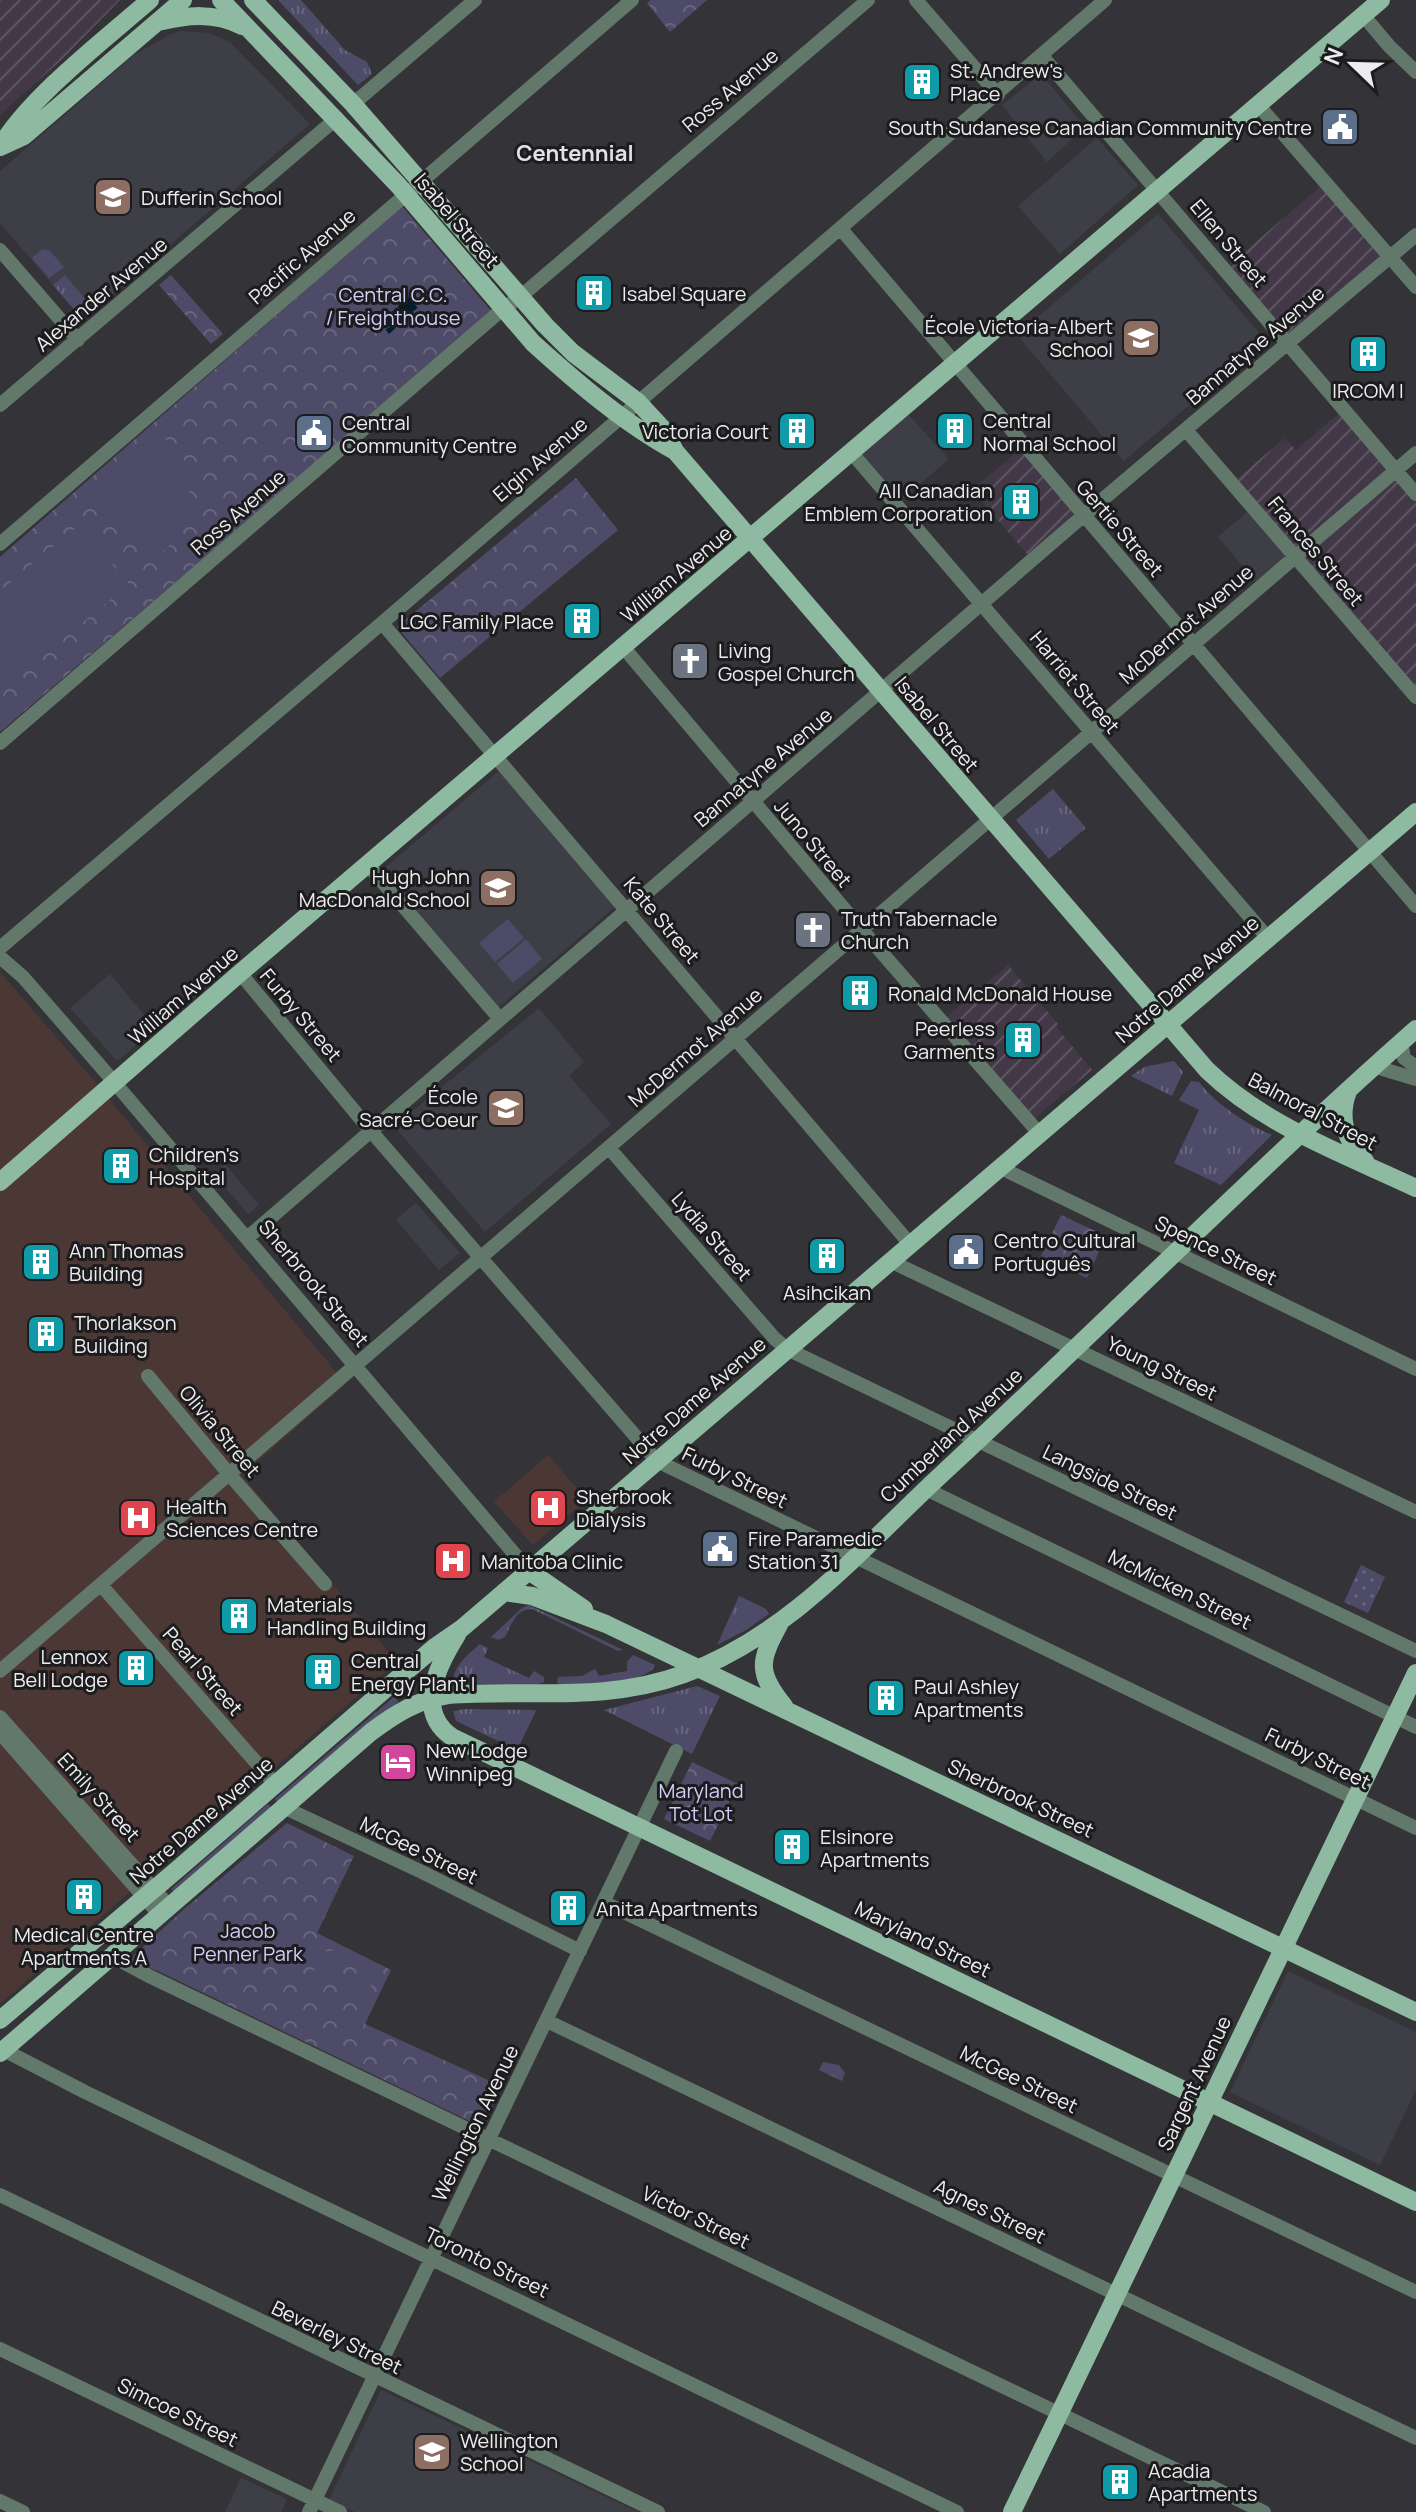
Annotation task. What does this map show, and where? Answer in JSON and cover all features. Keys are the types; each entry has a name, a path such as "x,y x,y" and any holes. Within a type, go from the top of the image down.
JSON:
{"main road":[{"path":"0,147 24,136 183,0"},
{"name":"Isabel Street","path":"221,0 520,296 573,353 638,402 664,430 675,451 1167,1025"},
{"name":"William Avenue","path":"0,1182 240,973 1381,0"},
{"path":"0,147 23,116 149,1"},
{"name":"Isabel Street","path":"258,3 353,104 412,188 533,343 621,415 675,451"},
{"path":"155,22 206,16 230,21 249,30"},
{"name":"Notre Dame Avenue","path":"0,2020 1416,812"},
{"name":"Balmoral Street","path":"1167,1025 1236,1097 1265,1116 1416,1188"},
{"name":"Cumberland Avenue","path":"433,1698 475,1694 604,1693 644,1686 699,1668 744,1647 781,1623 978,1441 1300,1133 1416,1029"},
{"path":"1348,1091 1344,1127 1355,1151 1371,1167"},
{"name":"Sherbrook Street","path":"529,1571 606,1624"},
{"name":"Sherbrook Street","path":"504,1592 532,1596 606,1624 1416,2012"},
{"path":"781,1623 767,1647 763,1666 770,1689 790,1712"},
{"path":"1,2050 395,1714 433,1698 438,1667 461,1629"},
{"name":"Sargent Avenue","path":"1012,2512 1416,1673"},
{"name":"Maryland Street","path":"433,1698 436,1719 444,1732 452,1737 1416,2202"}],"street":[{"path":"353,104 475,0"},
{"name":"Pacific Avenue","path":"0,544 632,0"},
{"name":"Ross Avenue","path":"0,743 504,308 868,0"},
{"path":"916,0 998,95"},
{"name":"Elgin Avenue","path":"0,948 998,95 1105,0"},
{"path":"1363,15 1416,72"},
{"name":"Ellen Street","path":"1042,56 1416,494"},
{"path":"1259,106 1416,287"},
{"name":"Alexander Avenue","path":"0,405 337,118"},
{"name":"Gertie Street","path":"841,229 1416,906"},
{"name":"Bannatyne Avenue","path":"247,1238 1083,516 1416,235"},
{"path":"0,250 78,340"},
{"name":"Frances Street","path":"1186,430 1416,697"},
{"name":"Harriet Street","path":"851,452 1268,938"},
{"name":"McDermot Avenue","path":"0,1671 1416,453"},
{"name":"Kate Street","path":"382,623 910,1244"},
{"name":"Juno Street","path":"624,648 753,803 1039,1133"},
{"path":"368,865 500,1019"},
{"name":"Sherbrook Street","path":"0,957 23,977 115,1083 529,1571"},
{"name":"Furby Street","path":"240,973 370,1130 657,1461 1416,1828"},
{"path":"1401,1042 1404,1058 1416,1067"},
{"path":"1373,1066 1416,1079"},
{"name":"Lydia Street","path":"609,1148 787,1349"},
{"name":"Spence Street","path":"999,1167 1416,1369"},
{"name":"Young Street","path":"890,1261 1416,1512"},
{"name":"Langside Street","path":"787,1349 1416,1651"},
{"name":"Olivia Street","path":"148,1376 325,1584"},
{"name":"McMicken Street","path":"926,1489 1416,1727"},
{"name":"Pearl Street","path":"101,1585 275,1784"},
{"name":"Emily Street","path":"0,1717 163,1909"},
{"name":"Emily Street","path":"0,1733 150,1894"},
{"name":"Wellington Avenue","path":"312,2506 676,1751"},
{"name":"McGee Street","path":"283,1807 580,1951"},
{"name":"McGee Street","path":"605,1903 1416,2292"},
{"name":"Victor Street","path":"113,1952 123,1962 151,1977 1264,2512"},
{"name":"Agnes Street","path":"547,2021 1416,2438"},
{"name":"Toronto Street","path":"1,2050 957,2512"},
{"name":"Beverley Street","path":"0,2195 658,2512"},
{"name":"Simcoe Street","path":"0,2349 312,2506 340,2512"},
{"path":"0,2501 23,2512"}],"shaded area":[{"path":"0,0 120,0 61,60 0,115"},
{"name":"Dufferin School","path":"181,31 210,33 231,43 310,124 83,320 0,223 0,171 134,55"},
{"path":"1041,74 1085,127 1047,162 1002,105"},
{"path":"1097,138 1138,185 1060,254 1018,206"},
{"path":"1325,182 1390,257 1288,343 1225,269"},
{"name":"École Victoria-Albert School","path":"1158,214 1265,340 1124,461 1017,335"},
{"path":"903,409 949,459 896,504 851,452"},
{"path":"1344,409 1416,494 1416,697 1232,483 1285,438 1296,450"},
{"path":"1024,446 1083,516 1033,561 972,490"},
{"path":"1253,507 1295,556 1260,587 1218,537"},
{"name":"Hugh John MacDonald School","path":"499,771 616,906 498,1008 381,871"},
{"name":"Peerless Garments","path":"1008,965 1092,1070 1030,1122 942,1021"},
{"name":"Health Sciences Centre","path":"0,972 346,1384 242,1475 397,1662 0,2004"},
{"path":"110,974 155,1028 119,1060 70,1008"},
{"name":"École Sacré-Coeur","path":"539,1008 584,1062 569,1076 611,1124 485,1232 394,1126"},
{"path":"225,1164 259,1205 248,1214 214,1174"},
{"path":"416,1203 460,1253 439,1270 396,1220"},
{"path":"548,1455 587,1500 533,1545 494,1502"},
{"path":"1288,1971 1416,2032 1416,2090 1380,2165 1230,2092"},
{"name":"Wellington School","path":"381,2390 638,2512 355,2512 329,2500"},
{"path":"241,2478 287,2499 281,2512 225,2512"}],"green space":[{"path":"278,0 301,0 345,50 367,62 372,74 358,85"},
{"path":"651,0 707,0 670,32 647,3"},
{"name":"Central C.C. / Freighthouse","path":"402,206 492,312 0,732 0,557"},
{"path":"42,249 50,251 64,267 49,278 32,258"},
{"path":"65,275 86,300 95,293 103,302 83,320 53,285"},
{"path":"171,275 223,334 211,344 159,285"},
{"path":"157,432 174,447 187,465 190,488 179,530 172,542 156,557 99,496 99,489"},
{"path":"576,478 618,530 440,678 397,627"},
{"path":"79,525 129,584 11,682 0,669 0,591"},
{"path":"1053,789 1086,828 1049,859 1016,820"},
{"path":"508,919 524,938 495,962 479,943"},
{"path":"526,939 542,959 513,983 497,964"},
{"path":"1174,1061 1183,1072 1172,1096 1131,1076 1144,1067"},
{"path":"1191,1081 1199,1082 1232,1113 1272,1135 1221,1185 1174,1163 1199,1110 1179,1100"},
{"path":"1061,1215 1106,1236 1087,1278 1041,1256"},
{"path":"1361,1565 1385,1577 1368,1613 1344,1602"},
{"path":"739,1596 766,1609 769,1614 717,1645"},
{"path":"529,1605 622,1650 618,1651 532,1609 518,1615 505,1637 498,1640 491,1637"},
{"path":"480,1644 488,1648 484,1657 529,1678 534,1671 544,1677 544,1682 535,1685 453,1684 458,1666"},
{"path":"633,1655 655,1665 653,1669 635,1678 610,1683 557,1683 558,1677 582,1676 595,1669 599,1676 627,1671 627,1662"},
{"path":"697,1686 720,1696 692,1754 604,1710"},
{"path":"396,1695 398,1702 278,1803 275,1799"},
{"path":"453,1711 536,1711 517,1750 456,1721"},
{"name":"Maryland Tot Lot","path":"692,1762 738,1784 710,1841 664,1819"},
{"path":"268,1804 271,1807 174,1892 171,1889"},
{"name":"Jacob Penner Park","path":"287,1823 354,1856 317,1933 391,1970 365,2024 501,2086 482,2127 131,1958"},
{"path":"336,1950 339,1972 315,1975 312,1953"},
{"path":"361,1963 378,1971 361,2006 345,1998"},
{"path":"823,2062 839,2065 845,2073 842,2081 819,2070"}],"water":[{"path":"408,297 418,308 389,334 380,323"}],"place":[{"name":"St. Andrew's Place","path":"922,82"},
{"name":"South Sudanese Canadian Community Centre","path":"1340,127"},
{"name":"Dufferin School","path":"113,197"},
{"name":"Isabel Square","path":"594,293"},
{"name":"École Victoria-Albert School","path":"1141,338"},
{"name":"IRCOM I","path":"1368,354"},
{"name":"Victoria Court","path":"797,431"},
{"name":"Central Normal School","path":"955,431"},
{"name":"Central Community Centre","path":"314,433"},
{"name":"All Canadian Emblem Corporation","path":"1021,502"},
{"name":"LGC Family Place","path":"582,621"},
{"name":"Living Gospel Church","path":"690,661"},
{"name":"Hugh John MacDonald School","path":"498,888"},
{"name":"Truth Tabernacle Church","path":"813,930"},
{"name":"Ronald McDonald House","path":"860,993"},
{"name":"Peerless Garments","path":"1023,1040"},
{"name":"École Sacré-Coeur","path":"506,1108"},
{"name":"Children's Hospital","path":"121,1166"},
{"name":"Centro Cultural Português","path":"966,1252"},
{"name":"Asihcikan","path":"827,1256"},
{"name":"Ann Thomas Building","path":"41,1262"},
{"name":"Thorlakson Building","path":"46,1334"},
{"name":"Sherbrook Dialysis","path":"548,1508"},
{"name":"Health Sciences Centre","path":"138,1518"},
{"name":"Fire Paramedic Station 31","path":"720,1549"},
{"name":"Manitoba Clinic","path":"453,1561"},
{"name":"Materials Handling Building","path":"239,1616"},
{"name":"Lennox Bell Lodge","path":"136,1668"},
{"name":"Central Energy Plant I","path":"323,1672"},
{"name":"Paul Ashley Apartments","path":"886,1698"},
{"name":"New Lodge Winnipeg","path":"398,1762"},
{"name":"Elsinore Apartments","path":"792,1847"},
{"name":"Medical Centre Apartments A","path":"84,1897"},
{"name":"Anita Apartments","path":"568,1908"},
{"name":"Wellington School","path":"432,2452"},
{"name":"Acadia Apartments","path":"1120,2482"}],"district":[{"name":"Centennial","path":"575,153"}]}
